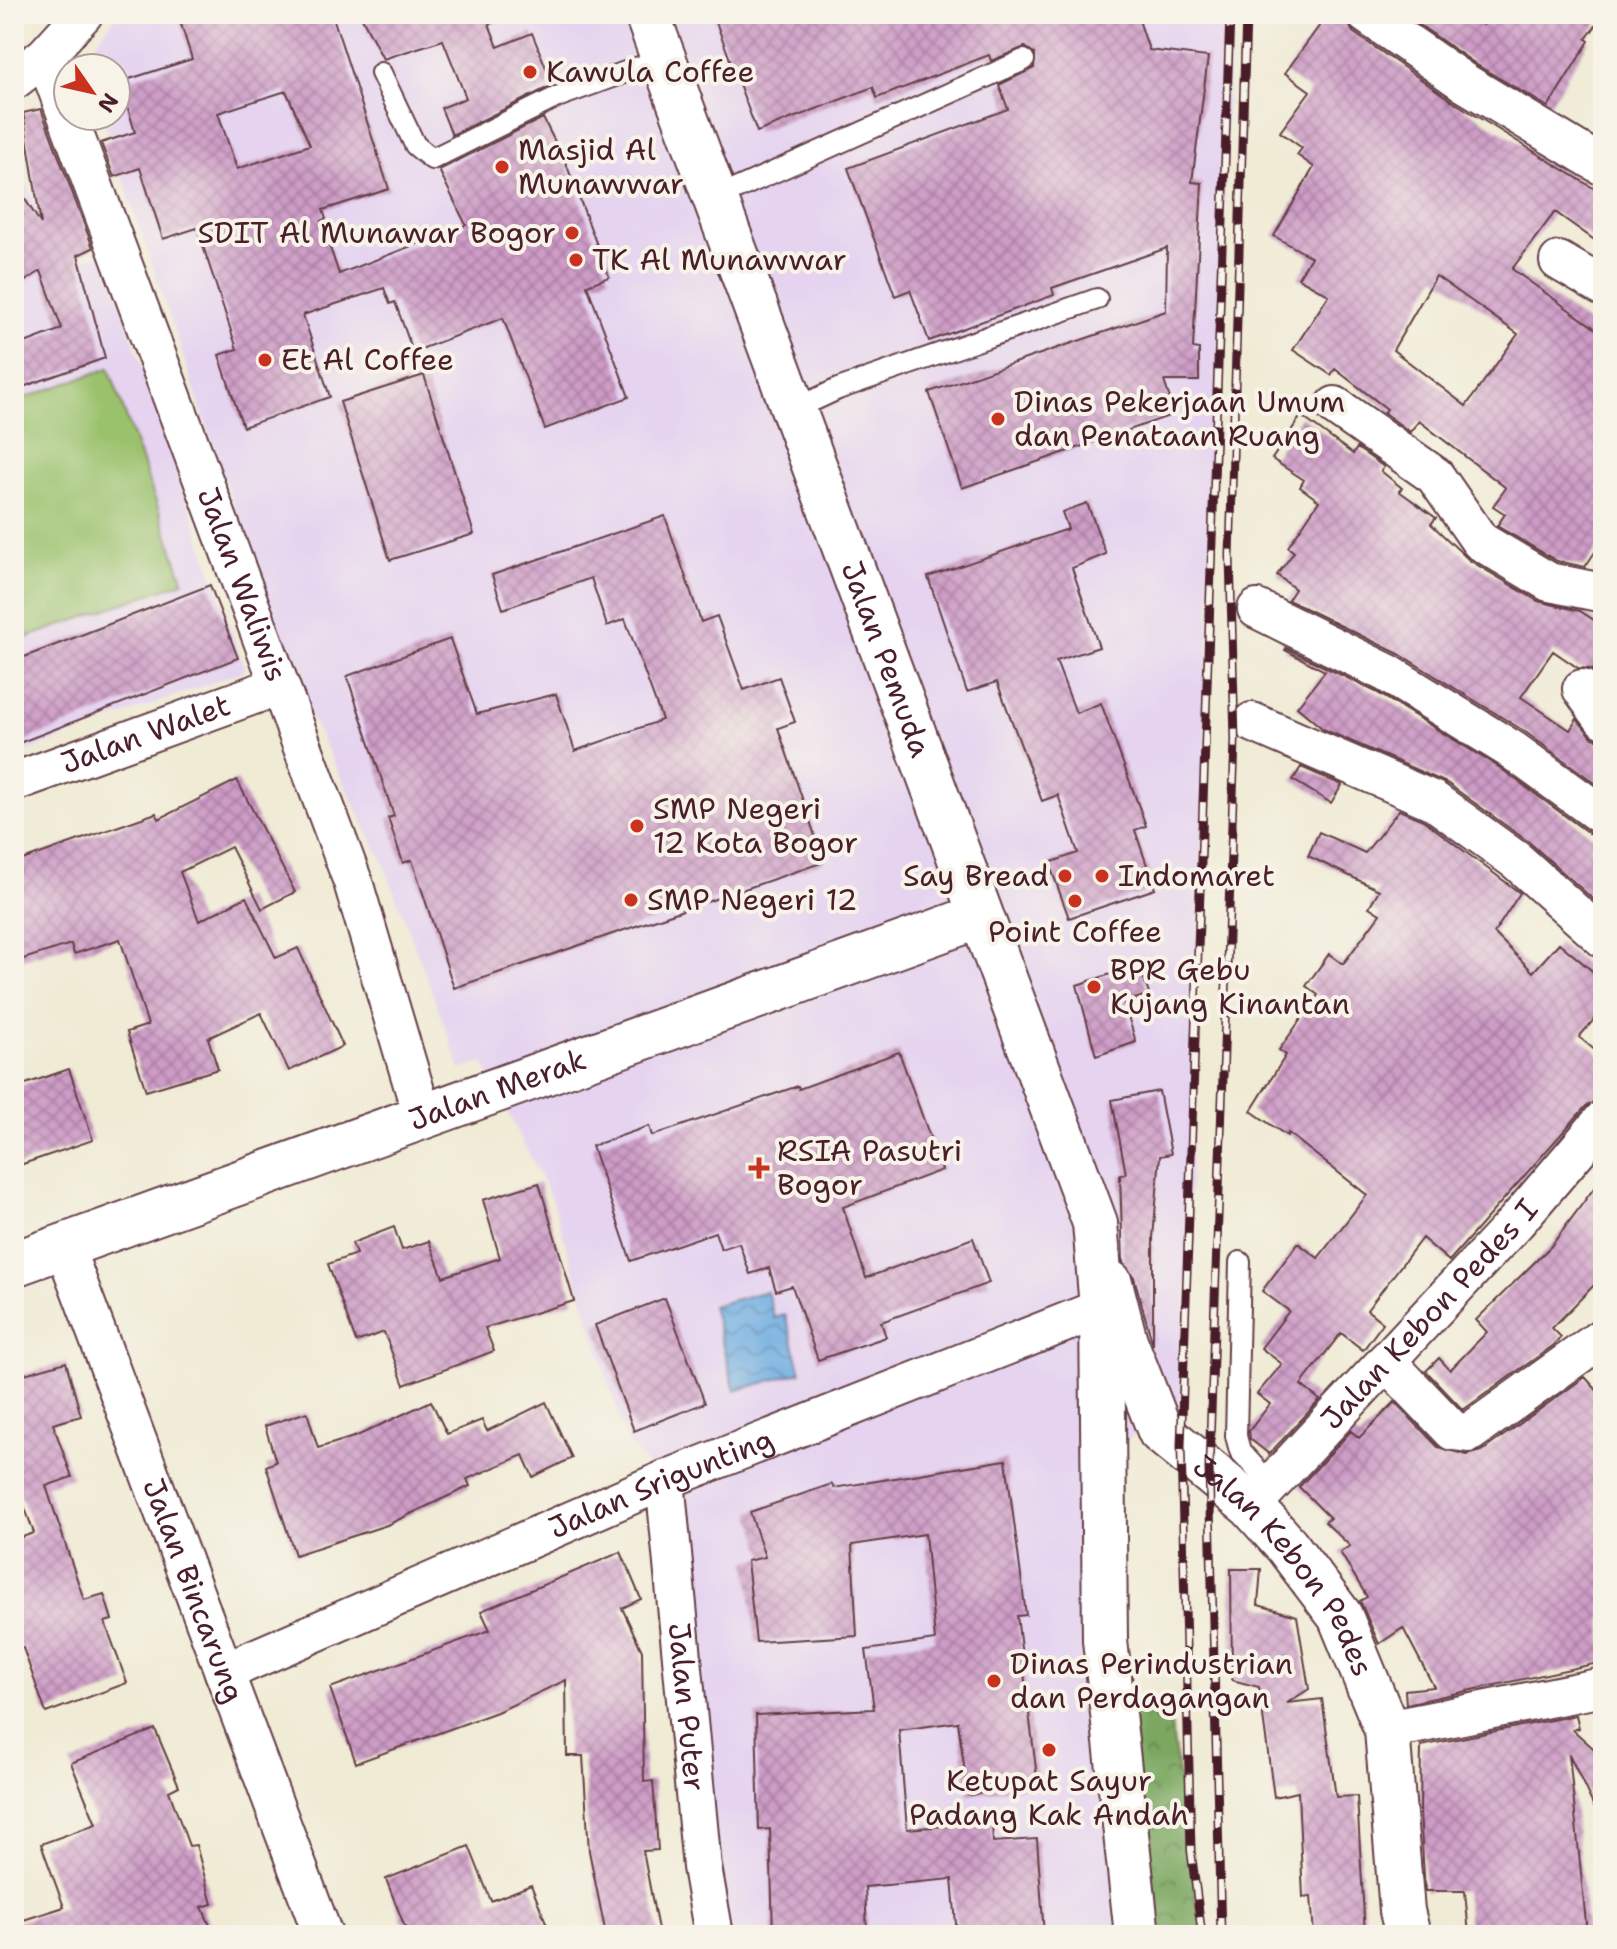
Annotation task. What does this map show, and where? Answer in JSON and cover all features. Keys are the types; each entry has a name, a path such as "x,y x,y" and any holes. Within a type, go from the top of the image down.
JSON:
{"main road":[{"name":"Jalan Pemuda","path":"647,14 1095,1223 1102,1308 1100,1475 1105,1640 1137,1935"},
{"name":"Jalan Merak","path":"14,1264 980,916"},
{"name":"Jalan Kebon Pedes","path":"1095,1223 1125,1341 1160,1431 1261,1496 1287,1546 1340,1616 1387,1730 1402,1911 1408,1935"},
{"path":"1100,1475 1114,1448 1137,1433 1160,1431"}],"street":[{"path":"14,80 45,56 83,14"},
{"path":"1366,14 1465,83 1603,166"},
{"name":"Jalan Waliwis","path":"45,56 353,882 423,1118"},
{"path":"1559,261 1603,287"},
{"path":"1335,406 1435,476 1480,541 1549,582 1603,593"},
{"path":"1257,609 1399,680 1512,750 1603,816"},
{"name":"Jalan Walet","path":"14,782 278,686"},
{"path":"1252,722 1434,801 1517,861 1603,938"},
{"name":"Jalan Kebon Pedes I","path":"1261,1496 1516,1222 1603,1120"},
{"name":"Jalan Bincarung","path":"64,1246 323,1935"},
{"name":"Jalan Srigunting","path":"224,1672 665,1480 1102,1308"},
{"path":"1386,1361 1453,1431 1461,1435 1469,1433 1603,1337"},
{"name":"Jalan Puter","path":"665,1480 702,1867 714,1935"},
{"path":"1387,1730 1603,1687"}],"lane":[{"path":"381,73 415,145 432,159 557,97 664,58"},
{"path":"716,198 1024,60"},
{"path":"795,409 838,389 1097,299"},
{"path":"1240,1262 1236,1436 1261,1496"}],"shaded area":[{"path":"117,14 1230,14 1181,1446 1160,1431 1137,1434 1114,1448 1137,1935 719,1935 666,1486 627,1442 553,1203 483,1062 461,1070 384,864 293,681 107,132 132,132 132,52 89,52"},
{"path":"14,151 59,265 104,254 245,670 14,756"}],"green space":[{"path":"109,368 184,582 14,642 14,402"},
{"path":"1167,1697 1202,1935 1137,1935 1113,1721"}],"water":[{"path":"767,1291 774,1318 785,1315 801,1372 735,1391 712,1306"}],"building":[{"path":"201,14 332,14 389,189 323,210 326,219 321,221 339,274 466,225 439,170 543,118 567,166 609,277 587,285 629,397 545,429 503,318 413,352 395,302 390,304 384,288 303,315 330,397 243,427 219,355 237,349 197,228 163,239 140,168 114,177 101,143 135,132 132,122 132,78 192,59 180,21","holes":["286,91 310,145 237,169 218,113"]},
{"path":"360,14 504,14 504,19 489,24 498,47 532,33 553,85 452,135 441,108 466,98 443,40 383,59"},
{"path":"713,14 1137,14 1149,50 1208,57 1192,182 1202,183 1193,348 1199,349 1199,381 1164,381 1175,414 962,488 929,392 1166,311 1167,248 1052,288 1054,295 929,341 910,290 895,296 848,168 1008,109 999,85 1034,68 1035,54 1025,47 991,61 989,55 877,98 873,87 757,132"},
{"path":"1328,14 1344,14 1353,32 1452,101 1603,194 1603,246 1555,212 1512,269 1603,334 1603,540 1585,567 1557,561 1497,526 1505,514 1493,506 1506,488 1419,421 1410,432 1384,413 1387,409 1335,369 1331,375 1293,350 1329,295 1298,278 1311,257 1274,236 1314,167 1297,155 1302,148 1280,132 1310,91 1285,73","holes":["1436,276 1518,334 1466,406 1393,350"]},
{"path":"1404,14 1467,14 1483,25 1490,14 1603,16 1586,39 1589,41 1548,107 1477,65"},
{"path":"41,109 93,248 78,255 105,358 14,390 14,347 62,329 41,271 14,288 14,182 41,224 23,113"},
{"path":"424,375 474,534 390,560 340,402"},
{"path":"1301,416 1353,454 1357,448 1384,467 1381,471 1402,488 1399,491 1436,518 1431,524 1469,560 1538,601 1580,611 1603,626 1603,680 1592,669 1578,668 1553,651 1521,697 1570,730 1577,719 1593,738 1603,740 1603,789 1524,731 1399,654 1288,600 1295,589 1277,575 1294,552 1288,547 1319,501 1300,487 1304,480 1272,459"},
{"path":"1087,503 1106,554 1072,568 1099,647 1056,661 1076,713 1101,703 1146,826 1135,830 1155,889 1069,918 1049,863 1078,853 1058,795 1042,801 997,682 967,692 928,577 1068,529 1062,512"},
{"path":"665,516 701,622 717,616 744,690 779,677 795,722 778,728 824,862 454,988 412,860 403,863 388,818 394,816 347,676 450,639 477,714 556,694 575,751 662,720 625,619 607,626 591,578 503,609 492,575"},
{"path":"210,585 238,658 14,745 14,661"},
{"path":"1286,648 1376,692 1500,768 1590,834 1603,838 1603,908 1530,843 1447,783 1323,729 1297,707 1325,671"},
{"path":"1301,767 1342,785 1331,803 1293,780"},
{"path":"237,780 295,892 262,909 231,847 180,872 199,921 246,897 276,958 298,948 343,1046 289,1071 261,1013 208,1038 218,1069 146,1091 127,1032 148,1025 120,939 74,954 71,944 14,962 14,863 156,813 159,819"},
{"path":"1399,810 1423,820 1520,893 1494,933 1533,972 1559,943 1603,980 1603,1009 1579,1037 1603,1057 1603,1099 1586,1106 1449,1261 1422,1238 1367,1310 1383,1323 1363,1350 1341,1333 1301,1385 1320,1400 1269,1454 1250,1439 1249,1431 1270,1404 1257,1394 1282,1364 1261,1348 1289,1311 1262,1291 1298,1243 1318,1258 1367,1195 1288,1133 1287,1136 1251,1111 1286,1055 1279,1050 1318,995 1306,986 1329,954 1343,964 1380,914 1369,907 1379,890 1308,856 1319,832 1365,853"},
{"path":"1139,965 1149,994 1124,1003 1136,1042 1096,1056 1077,985"},
{"path":"899,1052 942,1170 843,1207 866,1278 973,1238 989,1283 881,1322 886,1337 818,1360 792,1286 776,1291 769,1268 750,1274 739,1243 721,1249 715,1232 631,1261 592,1146 649,1126 652,1136 798,1086 799,1089"},
{"path":"69,1069 93,1140 14,1167 14,1088"},
{"path":"1159,1091 1171,1154 1160,1156 1153,1238 1153,1345 1134,1277 1123,1263 1120,1175 1126,1174 1112,1100"},
{"path":"1603,1176 1603,1276 1552,1328 1561,1337 1554,1345 1463,1410 1426,1371 1439,1358 1450,1370 1487,1332 1476,1320 1551,1246"},
{"path":"539,1183 574,1301 485,1328 494,1351 404,1385 384,1332 356,1342 328,1264 356,1254 352,1243 394,1227 402,1250 429,1241 443,1277 500,1258 483,1200"},
{"path":"665,1298 705,1403 634,1431 595,1325"},
{"path":"66,1362 81,1416 53,1424 72,1477 46,1486 84,1600 104,1594 112,1620 105,1622 127,1683 46,1713 23,1648 14,1651 14,1540 34,1533 14,1478 14,1449 20,1446 14,1424 14,1377"},
{"path":"1585,1377 1603,1397 1603,1662 1406,1704 1405,1690 1434,1687 1403,1628 1379,1644 1360,1601 1367,1597 1340,1552 1350,1546 1325,1522 1330,1518 1299,1487 1351,1431 1359,1438 1395,1402 1438,1447 1467,1455 1482,1451"},
{"path":"431,1401 447,1434 482,1420 487,1431 546,1402 572,1458 533,1477 523,1455 467,1479 470,1486 387,1525 295,1555 266,1466 276,1462 265,1426 307,1412 318,1448 357,1436"},
{"path":"1006,1460 1026,1615 1017,1616 1038,1785 968,1795 958,1722 899,1730 907,1829 992,1822 993,1842 1037,1839 1044,1935 957,1935 952,1879 865,1887 867,1932 773,1935 770,1829 759,1830 756,1715 874,1709 866,1650 935,1640 925,1534 852,1545 857,1636 756,1642 747,1561 765,1557 750,1512 832,1484 834,1488"},
{"path":"621,1552 641,1599 622,1608 642,1651 644,1782 653,1781 658,1850 643,1851 659,1935 606,1935 589,1851 583,1756 567,1756 566,1680 497,1712 356,1763 330,1688 490,1630 481,1611"},
{"path":"1231,1569 1261,1569 1258,1605 1297,1616 1309,1689 1287,1703 1322,1699 1336,1797 1357,1796 1365,1935 1314,1935 1311,1896 1303,1897 1298,1792 1274,1797 1259,1687 1232,1680"},
{"path":"1576,1715 1579,1728 1573,1730 1603,1757 1603,1826 1569,1754 1587,1933 1469,1935 1465,1891 1425,1891 1420,1812 1421,1746"},
{"path":"155,1729 179,1786 169,1791 189,1846 196,1845 212,1904 202,1907 214,1935 14,1935 14,1923 64,1907 41,1844 96,1824 71,1763"},
{"path":"469,1846 491,1901 531,1885 547,1925 522,1935 408,1935 386,1879"}],"railway":[{"path":"1202,1935 1191,1851 1181,1446 1230,14"},
{"path":"1221,1935 1209,1468 1235,740 1230,556 1246,14"}],"place":[{"name":"Kawula Coffee","path":"530,72"},
{"name":"Masjid Al Munawwar","path":"502,167"},
{"name":"SDIT Al Munawar Bogor","path":"572,233"},
{"name":"TK Al Munawwar","path":"576,260"},
{"name":"Et Al Coffee","path":"265,360"},
{"name":"Dinas Pekerjaan Umum dan Penataan Ruang","path":"998,419"},
{"name":"SMP Negeri 12 Kota Bogor","path":"637,826"},
{"name":"Say Bread","path":"1065,876"},
{"name":"Indomaret","path":"1102,876"},
{"name":"SMP Negeri 12","path":"631,900"},
{"name":"Point Coffee","path":"1075,901"},
{"name":"BPR Gebu Kujang Kinantan","path":"1094,987"},
{"name":"RSIA Pasutri Bogor","path":"759,1168"},
{"name":"Dinas Perindustrian dan Perdagangan","path":"994,1681"},
{"name":"Ketupat Sayur Padang Kak Andah","path":"1049,1750"}]}
